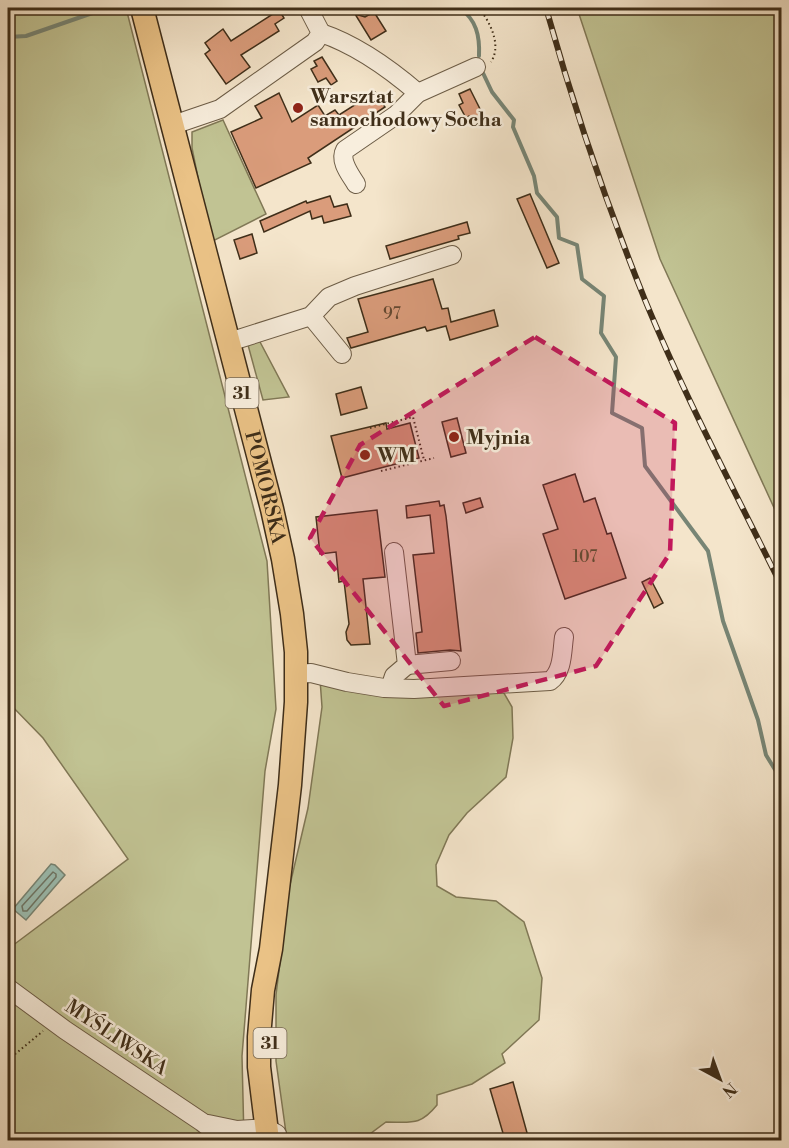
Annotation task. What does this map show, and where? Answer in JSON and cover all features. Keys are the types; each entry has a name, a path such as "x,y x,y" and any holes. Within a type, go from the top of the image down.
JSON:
{"main road":[{"name":"POMORSKA","path":"142,8 284,559 292,614 296,674 295,736 272,949 270,1050 274,1137"}],"street":[{"path":"308,8 321,33 347,44 392,71 418,93"},
{"path":"173,125 220,109 315,42 321,33"},
{"path":"356,184 343,162 342,155 345,150 396,116 418,93 476,66"},
{"path":"229,342 311,316 329,297 346,289 452,255"},
{"path":"311,316 342,354"},
{"path":"394,552 406,665"},
{"path":"296,674 311,673 347,682 390,688 442,689 550,681 555,678 559,670 564,637"},
{"path":"390,688 394,676 406,665 451,661"},
{"name":"MYŚLIWSKA","path":"8,988 225,1140"},
{"name":"MYŚLIWSKA","path":"202,1122 216,1127 274,1137"}],"path":[{"path":"476,66 491,63 496,55 491,29 479,8"},
{"path":"370,428 413,417 424,460"},
{"path":"381,471 434,458"},
{"path":"8,1060 55,1022"}],"highlighted area":[{"path":"535,337 675,423 670,553 596,666 444,706 310,538 360,445"}],"green space":[{"path":"8,8 126,8 267,561 276,709 265,771 242,1056 244,1140 8,1140 8,949 128,859 43,738 8,702"},
{"path":"577,8 781,8 781,523 660,259"},
{"path":"223,120 266,214 211,242 192,148 192,132"},
{"path":"259,340 289,397 263,400 248,345"},
{"path":"320,679 501,688 512,707 513,738 506,777 467,813 449,835 436,865 437,886 456,897 496,901 524,922 542,978 539,1020 502,1054 505,1063 472,1084 437,1095 437,1105 426,1117 409,1122 386,1122 370,1134 369,1140 287,1140 276,1061 276,995 289,889 308,808 322,707"}],"water":[{"path":"51,864 65,875 26,920 13,909"}],"building":[{"path":"279,10 284,18 275,24 279,31 241,55 250,67 226,84 205,54 210,50 205,43 223,29 231,41"},
{"path":"374,12 386,31 371,40 355,14 365,17"},
{"path":"322,57 337,81 331,85 326,78 318,82 311,69 317,66 314,61"},
{"path":"470,89 483,115 472,120 469,116 466,118 459,105 463,103 459,94"},
{"path":"375,92 385,107 308,158 311,163 256,188 231,132 262,118 255,106 279,93 292,122 318,105 325,116 335,110 339,115"},
{"path":"530,194 559,263 547,268 517,199"},
{"path":"330,196 334,207 347,204 351,216 324,223 322,216 312,219 310,211 264,232 260,221 306,201 307,203"},
{"path":"467,222 470,233 458,236 459,239 390,259 386,246"},
{"path":"252,234 257,253 240,259 234,240"},
{"path":"433,279 442,309 448,308 451,322 494,310 498,326 450,340 446,326 427,331 425,327 351,348 347,338 368,332 358,299"},
{"path":"361,387 367,408 341,415 336,394"},
{"name":"Myjnia","path":"457,418 466,453 451,457 442,422"},
{"path":"386,423 387,429 410,423 419,458 342,478 331,436"},
{"path":"575,474 584,502 595,498 607,534 611,533 626,578 565,599 543,534 558,529 543,485"},
{"path":"480,498 483,507 466,513 463,503"},
{"path":"439,501 440,506 444,505 446,516 461,651 418,653 416,633 422,632 413,555 434,553 430,515 407,518 406,506"},
{"path":"377,510 385,577 363,579 370,644 351,645 347,640 346,632 349,624 344,581 339,582 336,552 320,554 316,517"},
{"path":"650,578 663,603 654,608 642,582"},
{"path":"513,1082 529,1140 505,1140 490,1089"}],"waterway":[{"path":"8,37 26,36 107,8"},
{"path":"460,8 470,18 476,29 479,56"},
{"path":"483,73 492,92 514,120 513,127 534,176 537,193 557,217 559,238 577,245 582,279 604,296 601,333 616,357 612,413 642,428 645,466 708,551 723,621 758,720 766,755 782,781"}],"railway":[{"path":"546,8 591,155 645,300 694,408 782,587"}],"place":[{"name":"Warsztat samochodowy Socha","path":"298,108"},
{"name":"Myjnia","path":"454,437"},
{"name":"WM","path":"365,455"}]}
